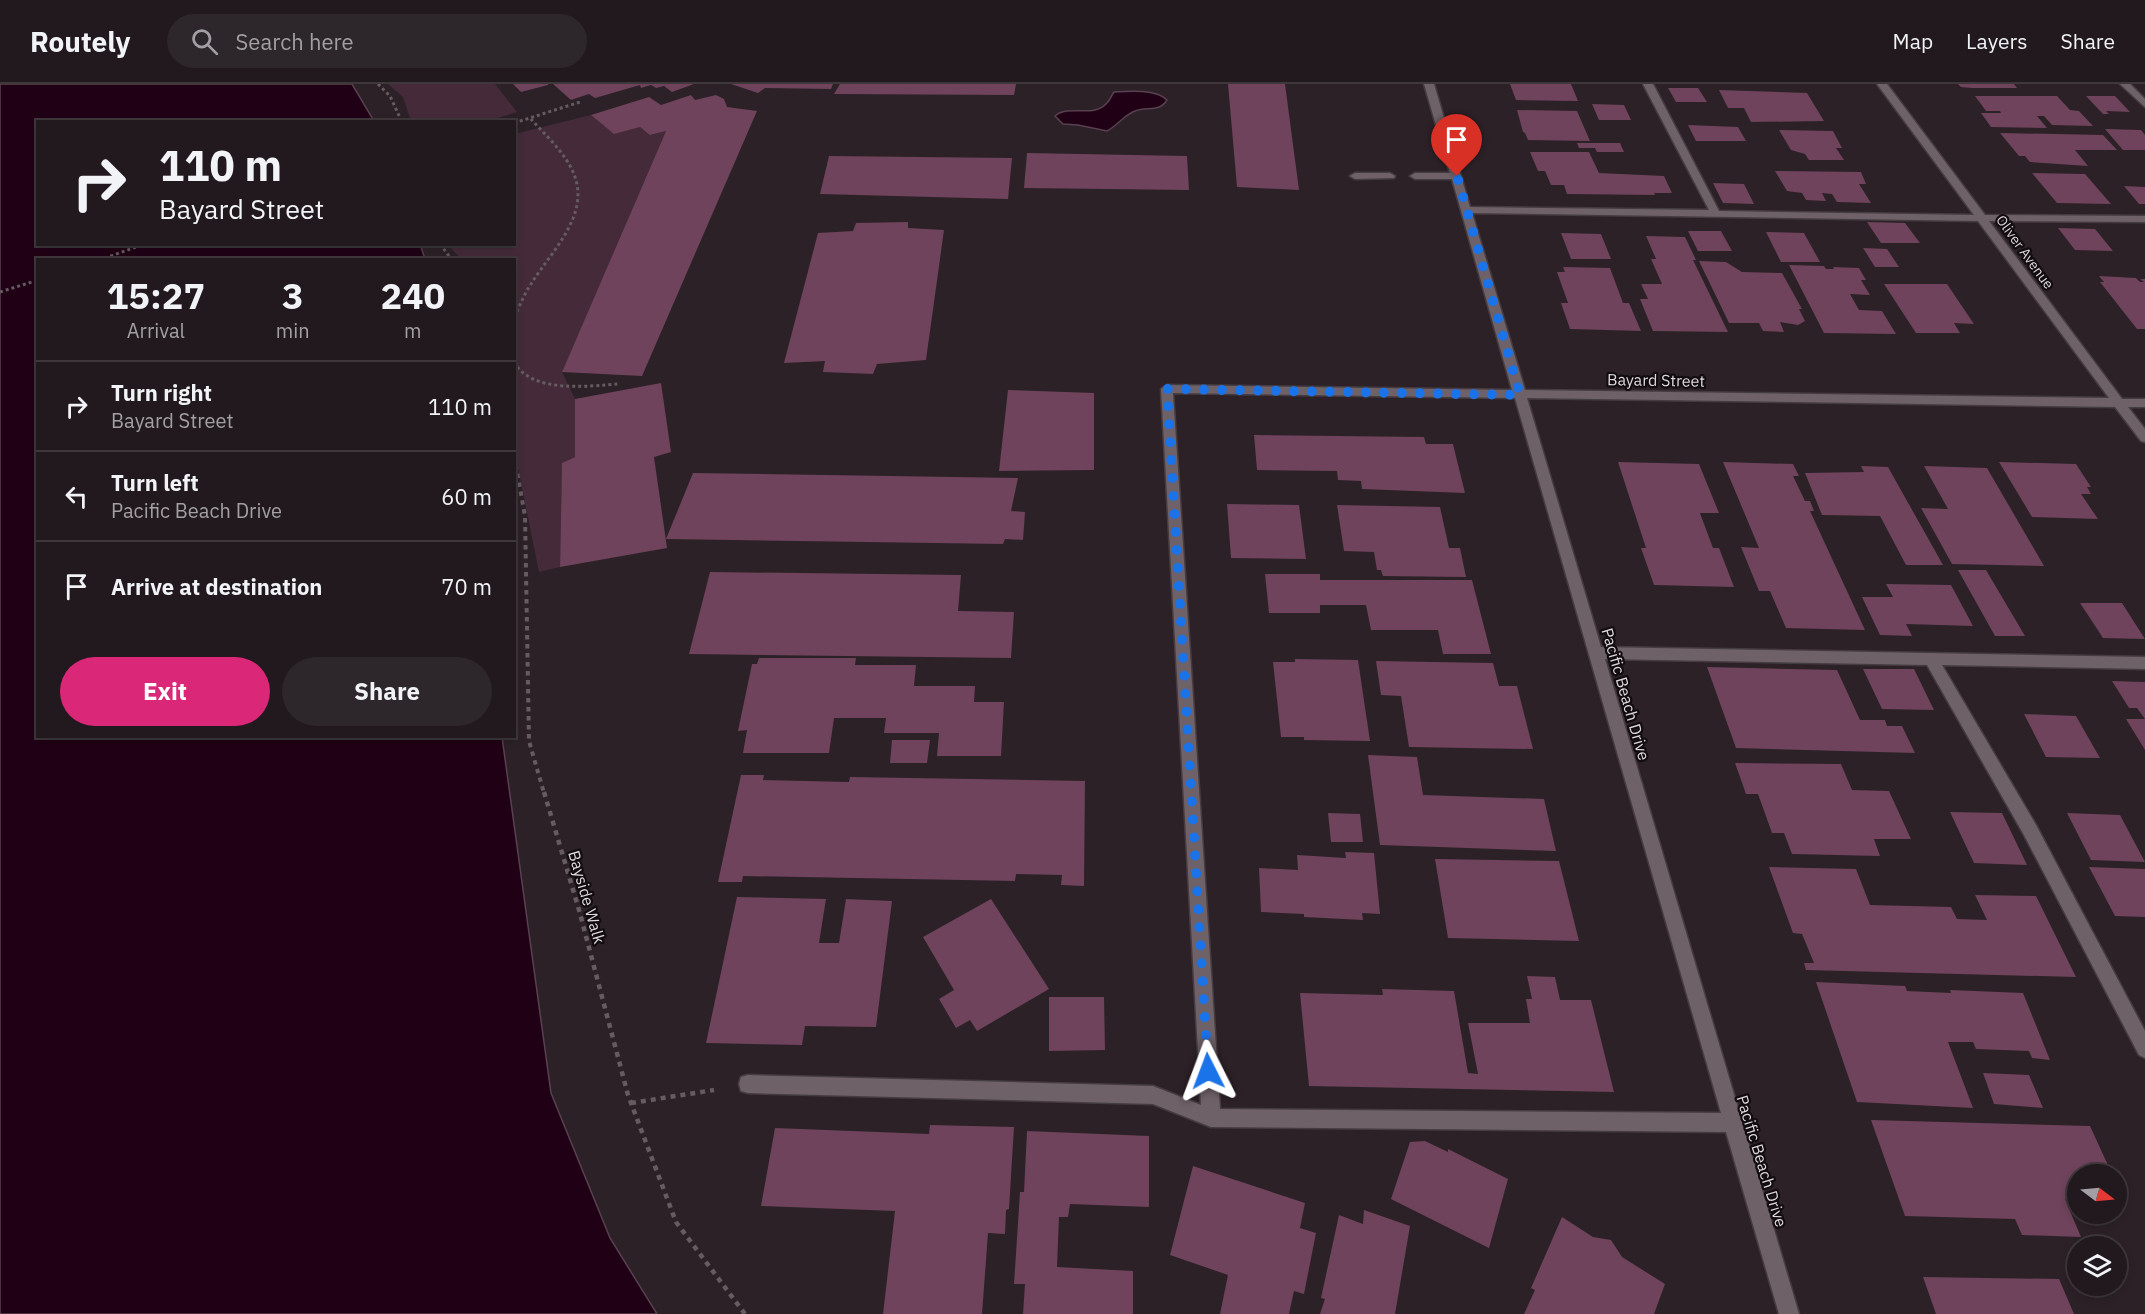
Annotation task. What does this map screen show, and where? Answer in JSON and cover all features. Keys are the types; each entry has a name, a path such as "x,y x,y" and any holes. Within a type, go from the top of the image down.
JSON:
{"street":[{"name":"Pacific Beach Drive","path":"1429,84 1732,1123 1790,1314"},
{"path":"1648,84 1715,212"},
{"name":"Oliver Avenue","path":"1882,84 2145,438"},
{"path":"2125,84 2145,104"},
{"path":"1355,176 1390,176"},
{"path":"1415,176 1457,176"},
{"path":"1466,210 1715,212 1982,219 2145,219"},
{"name":"Bayard Street","path":"1211,1118 1167,389 2145,403"},
{"path":"1596,653 2145,663"},
{"path":"1931,659 2030,830 2145,1049"},
{"path":"747,1084 1153,1095 1211,1118 1732,1123"}],"path":[{"path":"378,84 387,90 401,120"},
{"path":"516,122 580,102"},
{"path":"516,312 529,286 570,228 579,185 573,169 554,141 530,118"},
{"path":"105,258 139,246"},
{"path":"0,292 36,281"},
{"path":"516,367 528,378 559,385 619,384"},
{"name":"Bayside Walk","path":"516,467 525,516 529,741 579,910 631,1103 675,1222 745,1314"},
{"path":"631,1103 747,1084"}],"shaded area":[{"path":"0,84 352,84 373,120 36,120 36,246 421,246 425,258 36,258 36,738 502,738 551,1093 610,1238 657,1314 0,1314"},
{"path":"388,84 495,84 517,112 491,120 411,120 403,97"},
{"path":"1114,92 1150,92 1167,100 1157,108 1131,113 1107,131 1063,124 1055,116 1067,111 1088,111 1101,108"},
{"path":"591,115 614,133 640,127 651,135 666,131 562,372 575,399 575,457 562,463 560,567 539,572 516,458 516,258 461,258 448,246 516,246 516,134"}],"building":[{"path":"513,84 548,84 548,85 521,92"},
{"path":"553,84 694,84 672,92 664,86 656,88 651,85 641,88 640,85 595,98 589,94 571,100"},
{"path":"731,84 833,84 831,89 765,88 758,93"},
{"path":"840,84 1016,84 1014,95 834,94"},
{"path":"1228,84 1285,84 1299,190 1237,187"},
{"path":"1510,84 1571,84 1578,101 1516,100"},
{"path":"1958,84 2014,84 2017,88 1972,88 1961,87"},
{"path":"1668,88 1698,88 1707,102 1676,102"},
{"path":"1719,90 1807,93 1824,121 1751,122 1744,108 1728,108"},
{"path":"691,95 695,100 716,95 724,99 727,107 757,111 642,376 562,372 666,131 650,135 640,127 614,134 591,115 649,97 661,105"},
{"path":"1975,96 2057,96 2070,110 2079,111 2093,126 2052,125 2044,116 2037,116 2047,128 1991,127 1981,113 2001,113 2000,111 1986,111"},
{"path":"2086,96 2115,96 2130,112 2106,111 2109,114 2103,114"},
{"path":"1592,104 1624,105 1631,120 1599,120"},
{"path":"1517,110 1577,111 1590,141 1528,140 1523,132"},
{"path":"1688,125 1738,127 1746,141 1696,141"},
{"path":"2105,129 2141,130 2145,135 2145,150 2123,150"},
{"path":"1779,130 1833,131 1842,148 1836,148 1844,160 1809,160 1805,154 1791,150"},
{"path":"2000,133 2103,135 2117,150 2075,150 2088,166 2030,162 2025,156 2019,156"},
{"path":"1577,143 1620,143 1624,152 1597,152 1595,148 1579,148"},
{"path":"1530,152 1589,152 1599,173 1664,176 1672,193 1654,193 1655,195 1567,194 1564,185 1551,185 1545,171 1538,171"},
{"path":"1027,153 1187,156 1189,190 1024,188"},
{"path":"829,156 1012,158 1008,199 820,194"},
{"path":"1775,171 1861,172 1866,184 1859,184 1871,203 1837,202 1832,194 1822,193 1826,201 1806,200 1802,193 1787,191"},
{"path":"2032,173 2085,174 2111,204 2057,203"},
{"path":"1713,183 1744,184 1754,204 1723,203"},
{"path":"2124,186 2145,187 2145,204 2139,204"},
{"path":"908,222 908,228 944,230 926,360 877,364 873,374 823,372 825,361 784,363 818,233 853,231 856,223"},
{"path":"1867,222 1905,223 1920,243 1881,243"},
{"path":"2058,228 2095,229 2113,251 2075,250"},
{"path":"1688,231 1721,231 1732,251 1698,251"},
{"path":"1766,232 1804,233 1820,262 1781,262"},
{"path":"1561,233 1601,234 1611,259 1571,259"},
{"path":"1646,236 1685,237 1696,260 1693,260 1728,332 1653,331 1640,299 1648,299 1641,284 1662,284 1651,259 1656,259"},
{"path":"1863,248 1887,249 1899,267 1875,267"},
{"path":"1699,261 1726,262 1742,272 1782,273 1802,309 1799,309 1805,321 1798,325 1780,322 1784,332 1763,331 1759,323 1729,323"},
{"path":"1789,265 1824,266 1826,269 1859,268 1866,280 1861,280 1870,295 1850,294 1859,310 1882,311 1896,334 1824,333"},
{"path":"1563,267 1610,268 1623,303 1629,303 1641,331 1570,329 1561,303 1568,303 1557,272 1565,272"},
{"path":"2099,276 2136,278 2140,282 2144,282 2140,279 2145,279 2145,329 2137,329 2100,282 2104,282"},
{"path":"1884,284 1947,284 1974,324 1954,323 1960,333 1916,333"},
{"path":"661,383 671,452 654,457 667,548 560,567 562,463 575,457 575,399"},
{"path":"1008,390 1094,393 1094,470 999,471"},
{"path":"1254,435 1424,437 1426,444 1453,444 1465,493 1362,489 1361,481 1338,480 1337,471 1257,470"},
{"path":"1618,462 1699,464 1719,513 1700,513 1713,548 1719,548 1734,587 1654,585 1641,548 1646,548"},
{"path":"1723,462 1793,464 1799,476 1793,476 1805,501 1810,501 1814,511 1810,511 1865,630 1786,628 1770,591 1759,591 1741,547 1759,548"},
{"path":"1999,462 2076,464 2091,487 2087,487 2091,494 2081,494 2098,519 2032,517"},
{"path":"1861,466 1888,467 1943,565 1906,565 1880,516 1822,515 1805,473 1864,472"},
{"path":"1924,466 1987,468 2044,566 1952,564 1921,508 1948,509"},
{"path":"693,473 1018,478 1011,511 1025,512 1023,540 1005,539 1003,544 666,539"},
{"path":"1227,504 1299,505 1306,559 1231,558"},
{"path":"1337,505 1440,507 1449,548 1460,548 1466,577 1383,576 1381,570 1377,570 1374,552 1344,551"},
{"path":"1958,570 1986,570 2025,636 1995,636"},
{"path":"710,572 961,575 958,611 1014,612 1011,658 689,654"},
{"path":"1265,574 1320,574 1320,580 1472,580 1491,654 1443,654 1438,630 1371,630 1366,605 1320,605 1320,613 1269,613"},
{"path":"1886,584 1951,585 1973,626 1906,624 1912,636 1880,635 1862,597 1893,597"},
{"path":"2080,603 2122,603 2145,639 2103,638"},
{"path":"759,658 856,658 855,665 916,665 914,686 975,686 974,702 1004,702 1001,756 937,756 939,733 884,733 886,718 834,718 829,753 743,753 747,730 738,731 752,664 757,664"},
{"path":"1295,659 1358,660 1370,741 1304,740 1304,737 1281,737 1273,662 1295,662"},
{"path":"1376,661 1493,663 1499,686 1517,686 1533,749 1409,747 1401,696 1381,695"},
{"path":"1707,667 1837,670 1860,720 1885,720 1887,726 1902,726 1915,753 1736,748"},
{"path":"1863,669 1914,669 1934,710 1882,709"},
{"path":"2112,681 2145,682 2145,719 2137,708 2129,708"},
{"path":"2024,714 2076,716 2100,758 2046,757"},
{"path":"2126,719 2145,719 2145,750"},
{"path":"892,740 930,740 927,763 890,763"},
{"path":"1368,755 1417,757 1423,795 1544,799 1556,851 1380,845"},
{"path":"1735,763 1841,764 1852,790 1889,791 1911,839 1874,839 1880,856 1792,854 1784,833 1772,833 1758,794 1746,794"},
{"path":"741,775 764,775 763,780 849,782 850,777 1085,781 1084,886 1061,885 1062,875 1016,874 1015,881 743,876 742,882 718,882"},
{"path":"1950,812 2002,813 2027,865 1974,863"},
{"path":"1328,813 1360,814 1363,842 1331,842"},
{"path":"2067,813 2120,815 2145,862 2091,860"},
{"path":"1345,852 1374,853 1380,914 1362,913 1363,920 1261,912 1259,868 1298,870 1297,855 1346,858"},
{"path":"1435,859 1559,861 1579,941 1448,938"},
{"path":"1769,867 1856,869 1870,905 1951,907 1957,919 1987,920 1975,895 2036,896 2076,977 1806,970 1804,963 1814,963 1802,934 1793,933"},
{"path":"2089,867 2145,869 2145,917 2115,916"},
{"path":"737,897 826,899 819,943 839,943 846,899 892,901 876,1027 805,1026 802,1045 706,1043"},
{"path":"991,899 1049,989 977,1031 970,1020 956,1028 939,999 954,990 923,937"},
{"path":"1527,976 1555,977 1560,1000 1591,1000 1614,1092 1309,1086 1300,993 1383,995 1382,989 1454,991 1468,1073 1478,1074 1468,1023 1530,1023 1526,999 1532,999"},
{"path":"1816,982 1905,986 1907,991 2023,993 2050,1060 2032,1058 2029,1051 1976,1049 1973,1042 1948,1042 1973,1108 1857,1102"},
{"path":"1049,997 1104,997 1105,1050 1049,1051"},
{"path":"1983,1073 2029,1075 2043,1108 1994,1104"},
{"path":"1871,1120 2090,1126 2107,1164 2067,1164 2067,1199 2065,1199 2067,1224 2076,1224 2081,1236 2022,1235 2015,1219 1905,1216"},
{"path":"930,1125 1014,1127 1009,1209 1006,1210 1005,1234 988,1233 982,1314 883,1314 895,1211 761,1206 775,1128 929,1134"},
{"path":"1027,1131 1149,1136 1149,1207 1070,1204 1068,1217 1059,1217 1057,1267 1133,1271 1133,1314 1023,1314 1025,1284 1014,1284 1020,1192 1024,1192"},
{"path":"1425,1141 1448,1152 1448,1149 1508,1179 1489,1248 1391,1199 1410,1142"},
{"path":"1193,1166 1305,1203 1300,1228 1316,1233 1304,1294 1294,1291 1289,1314 1220,1314 1228,1275 1170,1255"},
{"path":"1364,1210 1410,1226 1395,1314 1320,1314 1325,1299 1321,1298 1339,1215 1363,1224"},
{"path":"1562,1217 1593,1237 1611,1240 1622,1257 1665,1284 1654,1314 1524,1314 1535,1290 1531,1288"},
{"path":"1923,1277 2059,1279 2074,1314 1936,1314"}],"route":[{"path":"1208,1071 1167,389 1520,395 1457,176"}]}
